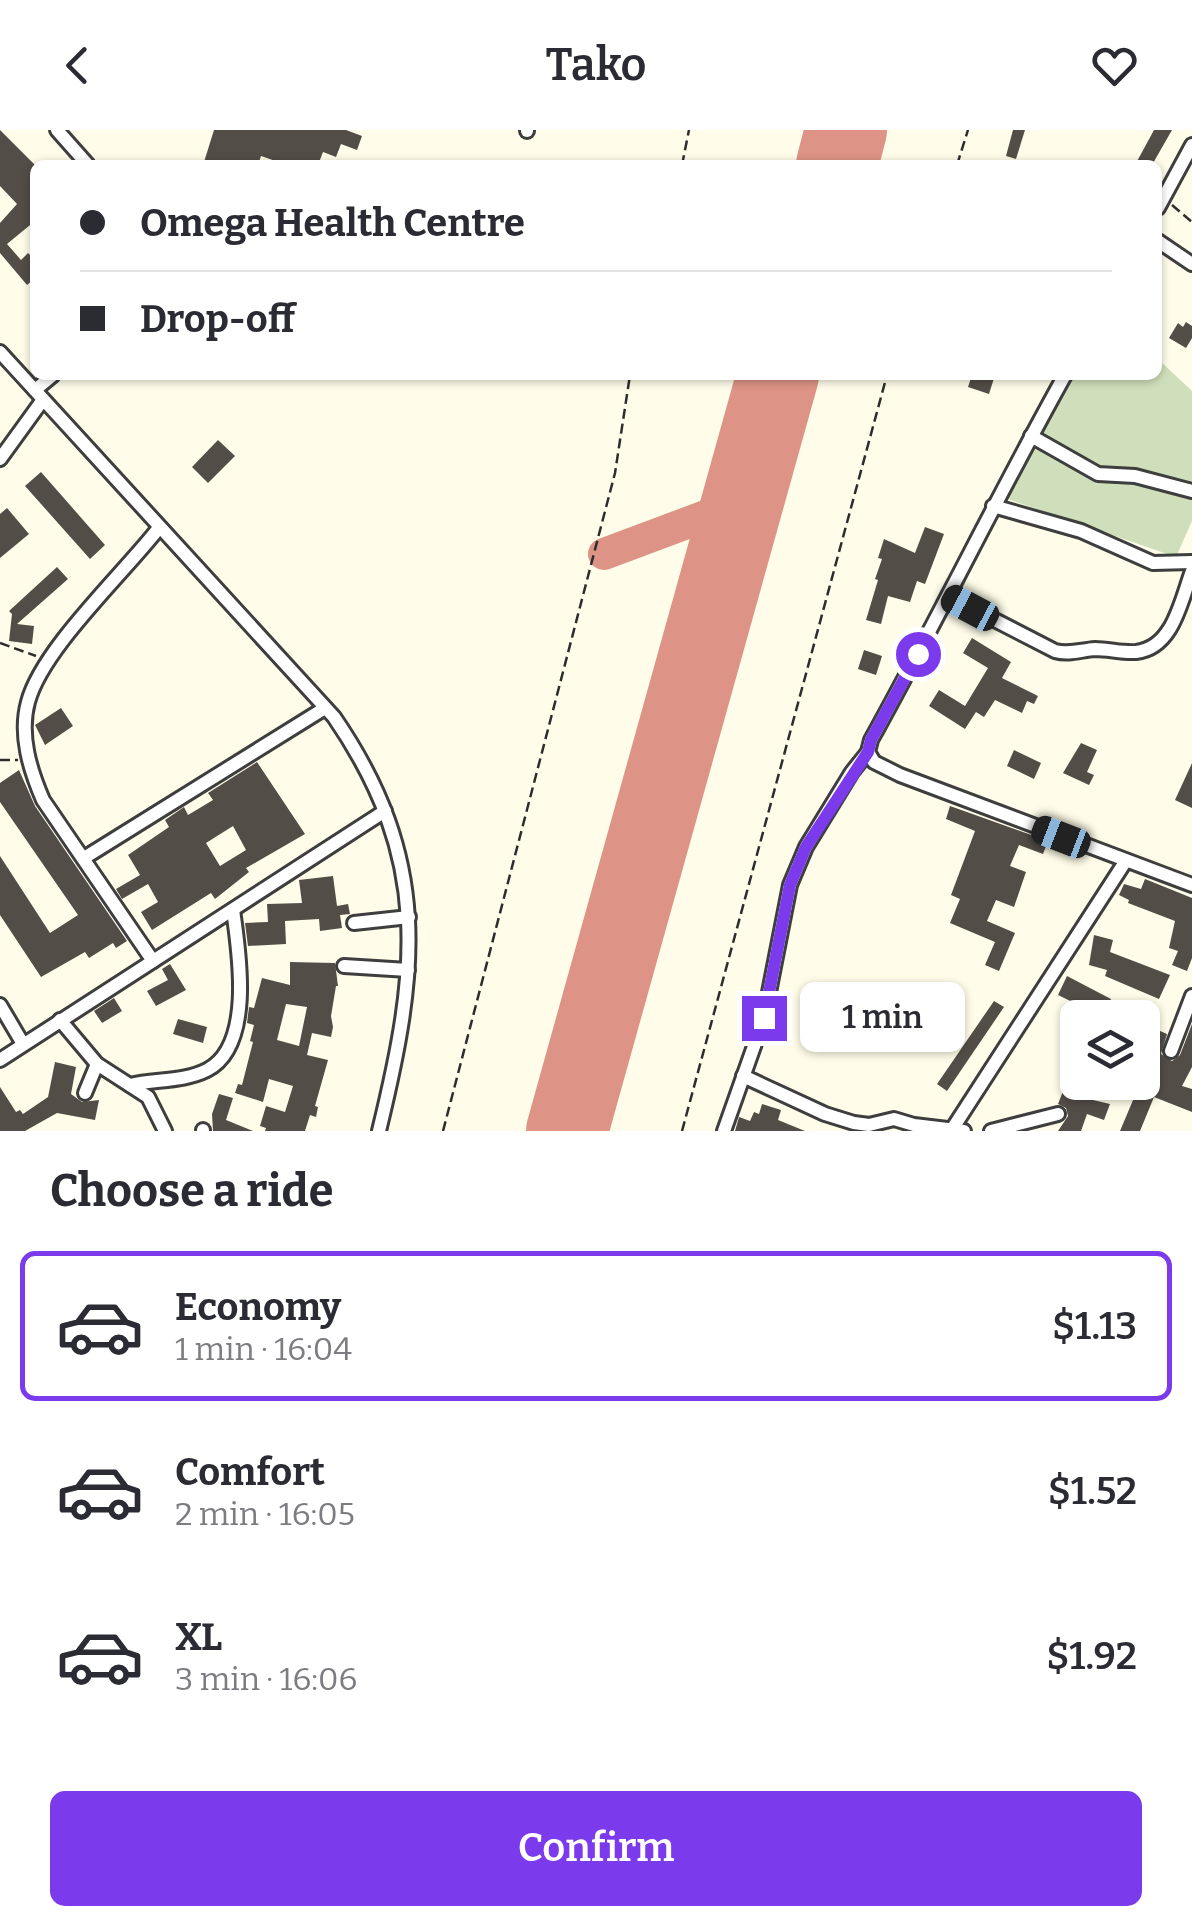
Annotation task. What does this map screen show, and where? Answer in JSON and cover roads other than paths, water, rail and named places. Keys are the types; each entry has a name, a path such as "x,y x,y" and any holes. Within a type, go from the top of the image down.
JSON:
{"street":[{"path":"57,130 84,160"},
{"path":"1162,200 1190,154"},
{"path":"1162,244 1192,264"},
{"path":"0,352 325,708 357,754 386,811 398,844 409,917 408,970 400,1036 379,1131"},
{"path":"0,459 50,380"},
{"path":"724,1131 764,1018 790,885 806,847 868,752 993,506 1062,380"},
{"path":"1031,436 1098,474 1135,476 1192,490"},
{"path":"993,506 1081,532 1153,562 1192,562"},
{"path":"153,961 43,800 25,735 27,706 48,660 158,529"},
{"path":"950,597 1055,651 1132,652 1155,647 1165,638 1192,570"},
{"path":"84,858 325,708"},
{"path":"868,752 874,762 900,775 1192,884"},
{"path":"0,1060 386,811"},
{"path":"743,1076 825,1114 866,1128 894,1119 956,1130 1125,862"},
{"path":"130,1085 195,1075 217,1064 228,1052 242,982 232,910"},
{"path":"354,923 409,917"},
{"path":"344,966 408,970"},
{"path":"1171,1052 1192,996"},
{"path":"0,1006 23,1044"},
{"path":"60,1020 98,1064 152,1102 165,1131"},
{"path":"85,1093 98,1064"},
{"path":"992,1131 1058,1114"}]}
